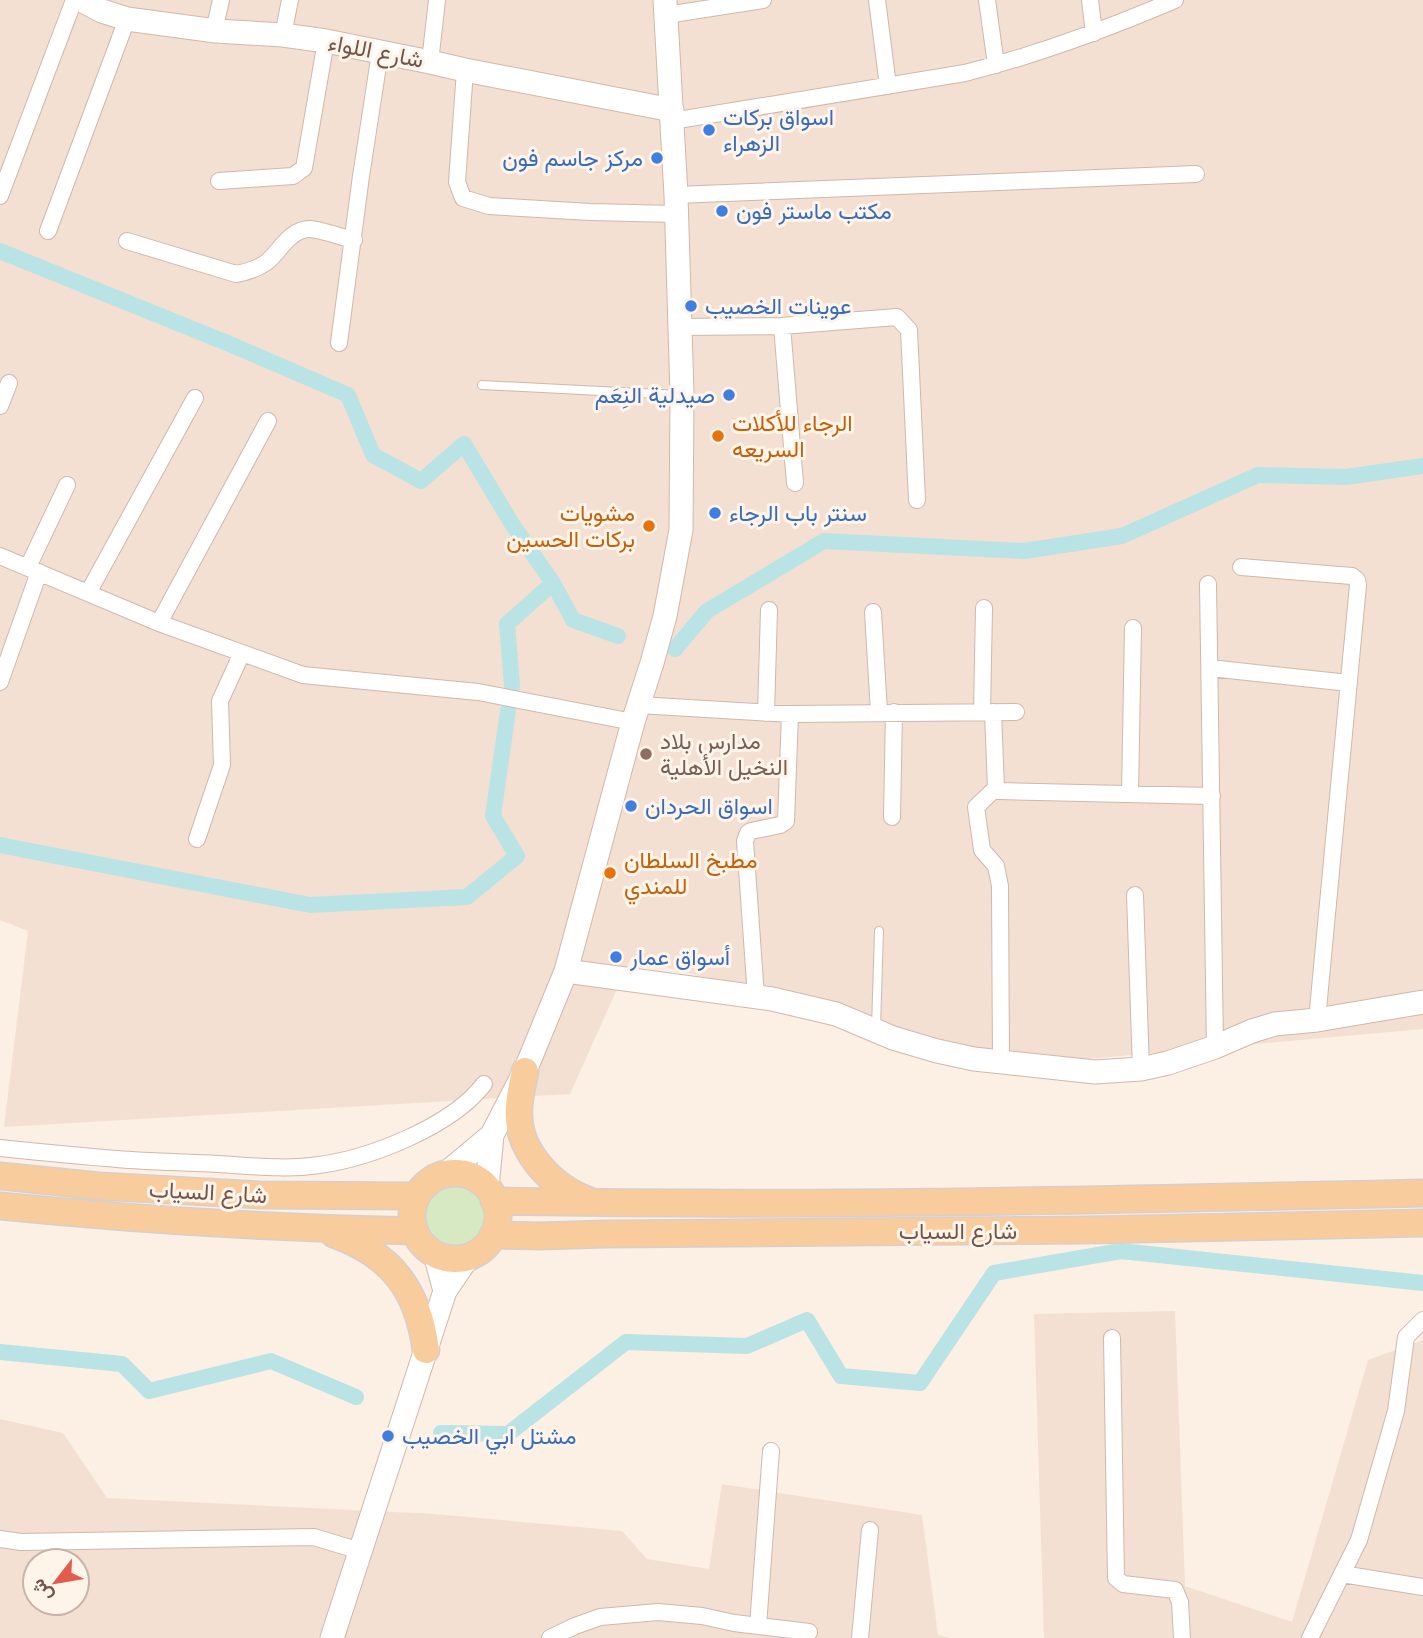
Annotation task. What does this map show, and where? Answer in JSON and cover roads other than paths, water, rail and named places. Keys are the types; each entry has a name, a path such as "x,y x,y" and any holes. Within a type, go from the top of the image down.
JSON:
{"main road":[{"name":"شارع اللواء","path":"96,4 127,19 214,31 283,35 326,41 672,116"},
{"path":"444,1175 492,1135 525,1071 566,971 665,616 681,530 682,395 666,7"},
{"path":"566,971 772,999 836,1014 893,1038 937,1051 1001,1062 1095,1072 1141,1069 1168,1063 1275,1024 1317,1020 1423,1002"},
{"path":"525,1071 518,1109 522,1139 540,1166 554,1180 581,1198 595,1203"},
{"path":"491,1194 478,1180 467,1175 456,1173 433,1179 417,1196 413,1208 412,1219 419,1240 435,1254 457,1259 478,1252 487,1244 493,1235 497,1218 491,1194 492,1135"},
{"name":"شارع السياب","path":"0,1176 99,1186 259,1195 417,1196"},
{"name":"شارع السياب","path":"491,1194 595,1203 907,1203 1423,1193"},
{"name":"شارع السياب","path":"0,1206 308,1229 415,1231"},
{"name":"شارع السياب","path":"493,1235 1088,1230 1423,1223"},
{"path":"308,1229 353,1240 390,1267 415,1305 423,1327 426,1350"},
{"path":"435,1254 445,1291"},
{"path":"331,1638 445,1291 468,1257"}],"street":[{"path":"0,196 74,0"},
{"path":"214,31 221,0"},
{"path":"283,35 290,0"},
{"path":"430,62 437,0"},
{"path":"666,7 763,0"},
{"path":"877,0 888,86"},
{"path":"988,0 996,65"},
{"path":"1090,0 1094,33"},
{"path":"672,116 965,73 1113,27 1175,0"},
{"path":"48,231 127,19"},
{"path":"219,181 293,176 304,168 326,41"},
{"path":"339,343 380,53"},
{"path":"465,70 457,182 463,198 489,206 590,212 676,204 1196,174"},
{"path":"127,241 236,274 254,270 269,260 289,237 310,229 354,240"},
{"path":"679,327 782,326 897,317 909,330 917,500"},
{"path":"782,326 795,483"},
{"path":"0,406 9,383"},
{"path":"88,593 195,398"},
{"path":"159,623 268,421"},
{"path":"0,682 34,570 68,485"},
{"path":"0,556 159,623 303,675 478,692 636,713 1016,712"},
{"path":"1241,567 1352,576 1358,585 1317,1020"},
{"path":"1208,584 1216,1046"},
{"path":"984,608 987,712 996,788"},
{"path":"766,713 769,610"},
{"path":"873,612 886,712 892,817"},
{"path":"1130,794 1133,628"},
{"path":"197,839 222,765 220,701 242,653"},
{"path":"1210,668 1349,683"},
{"path":"756,997 745,841 751,831 780,825 786,821 790,714"},
{"path":"996,788 999,791 1212,796"},
{"path":"996,788 976,807 982,850 996,866 1000,886 1001,1062"},
{"path":"1135,895 1141,1069"},
{"path":"0,1148 117,1160 287,1167 320,1165 418,1134 455,1111 484,1084"},
{"path":"1310,1638 1359,1540 1396,1411 1406,1337 1423,1320"},
{"path":"1112,1338 1116,1578 1123,1584 1175,1590 1180,1601 1182,1638"},
{"path":"758,1626 771,1451"},
{"path":"860,1638 870,1530"},
{"path":"0,1539 21,1542 314,1537 360,1551"},
{"path":"1342,1574 1423,1587"},
{"path":"550,1638 600,1617 658,1612 809,1632"}],"lane":[{"path":"482,385 682,395"},
{"path":"876,1031 879,931"}],"waterway":[{"path":"0,251 348,395 373,455 421,481 464,444 512,524 553,583 573,620 618,636"},
{"path":"675,649 707,611 824,541 1024,551 1122,536 1258,475 1346,477 1423,466"},
{"path":"512,686 507,624 553,583"},
{"path":"0,845 310,905 467,897 517,856 493,816 508,711"},
{"path":"441,1433 508,1434 626,1342 747,1346 807,1320 841,1376 920,1383 994,1273 1121,1251 1423,1283"},
{"path":"0,1352 122,1364 149,1391 271,1361 356,1397"}],"place":[{"name":"اسواق بركات الزهراء","path":"709,130"},
{"name":"مركز جاسم فون","path":"657,158"},
{"name":"مكتب ماستر فون","path":"722,211"},
{"name":"عوينات الخصيب","path":"691,306"},
{"name":"صيدلية النِعَم","path":"729,395"},
{"name":"الرجاء للأكلات السريعه","path":"718,436"},
{"name":"سنتر باب الرجاء","path":"715,513"},
{"name":"مشويات بركات الحسين","path":"649,526"},
{"name":"مدارس بلاد النخيل الأهلية","path":"646,754"},
{"name":"اسواق الحردان","path":"631,806"},
{"name":"مطبخ السلطان للمندي","path":"610,873"},
{"name":"أسواق عمار","path":"616,957"},
{"name":"مشتل ابي الخصيب","path":"388,1436"}]}
